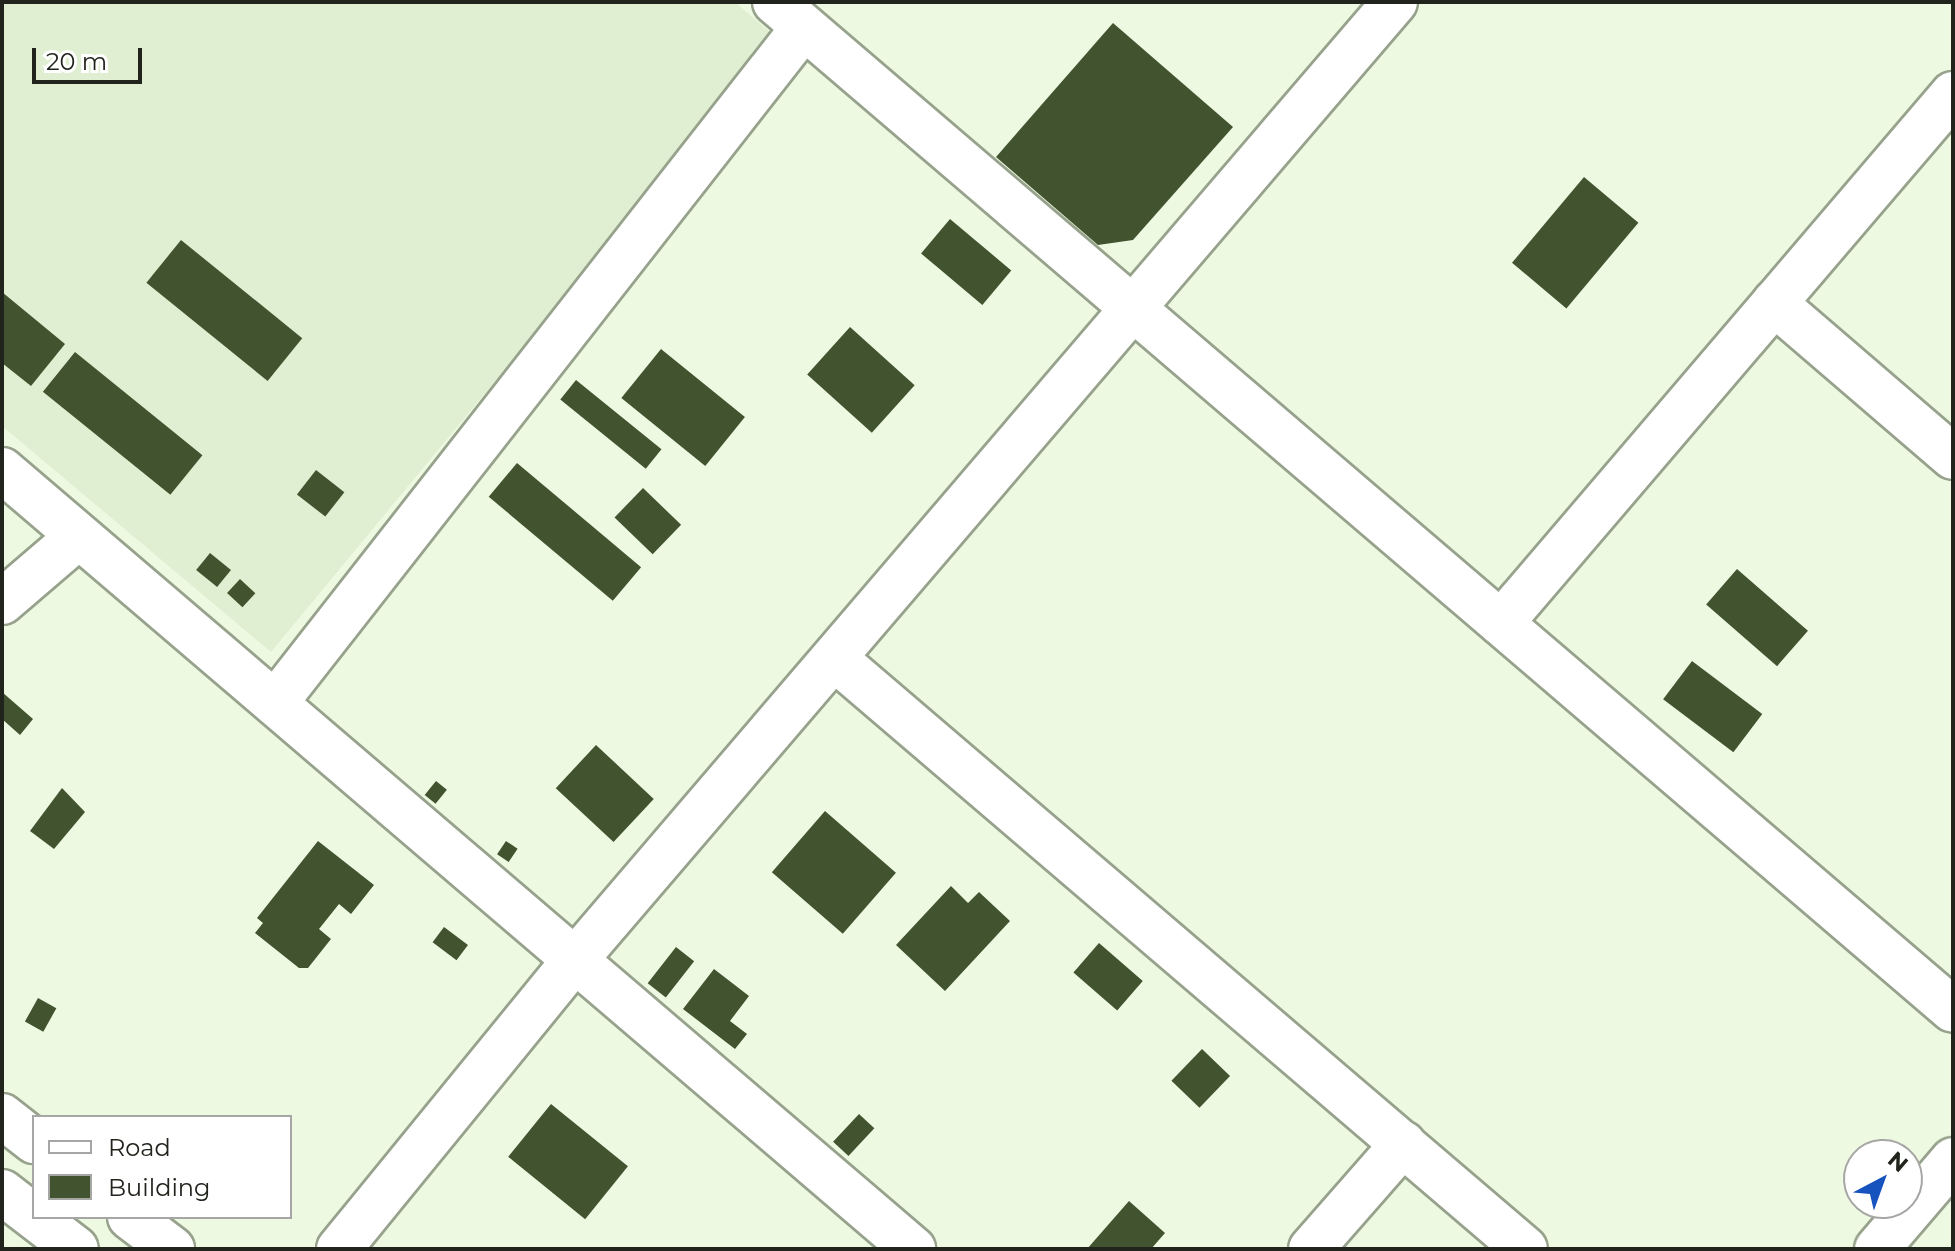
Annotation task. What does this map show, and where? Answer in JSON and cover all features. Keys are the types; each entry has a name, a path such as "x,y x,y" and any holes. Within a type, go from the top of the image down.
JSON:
{"street":[{"path":"339,1249 575,960 1395,2"},
{"path":"275,703 790,14 1953,1010"},
{"path":"1501,623 1953,94"},
{"path":"1774,303 1953,457"},
{"path":"2,470 913,1249"},
{"path":"2,602 79,536"},
{"path":"834,658 1525,1249"},
{"path":"2,1116 32,1139"},
{"path":"1311,1249 1403,1144"},
{"path":"1877,1249 1953,1160"},
{"path":"2,1192 32,1215"},
{"path":"37,1219 76,1249"},
{"path":"133,1219 172,1249"}],"shaded area":[{"path":"2,2 735,2 778,39 271,652 2,426"}],"building":[{"path":"1113,23 1233,127 1133,240 1098,245 996,157"},
{"path":"1584,177 1638,223 1566,308 1512,263"},
{"path":"950,219 1011,270 982,305 921,253"},
{"path":"181,240 302,338 268,381 146,283"},
{"path":"2,292 65,344 31,386 2,363"},
{"path":"850,327 915,385 872,433 807,375"},
{"path":"661,349 745,417 705,466 621,398"},
{"path":"75,352 202,455 170,495 43,392"},
{"path":"576,380 661,449 646,469 560,399"},
{"path":"517,463 641,567 613,601 489,497"},
{"path":"316,470 344,492 325,517 297,494"},
{"path":"643,488 681,525 653,554 615,517"},
{"path":"210,553 231,570 217,587 196,570"},
{"path":"1737,569 1808,631 1777,666 1706,604"},
{"path":"240,579 255,593 242,607 227,593"},
{"path":"1692,661 1762,714 1733,752 1663,699"},
{"path":"2,692 33,719 20,735 2,719"},
{"path":"596,745 654,799 614,842 556,788"},
{"path":"436,781 447,790 436,804 425,795"},
{"path":"62,788 85,812 54,849 30,831"},
{"path":"825,811 896,873 843,934 772,872"},
{"path":"318,841 374,885 351,914 339,904 319,929 331,939 308,968 299,968 255,933 263,923 257,918"},
{"path":"506,841 518,849 509,862 497,854"},
{"path":"951,886 968,903 979,892 1010,921 945,991 896,945"},
{"path":"444,927 468,945 457,960 433,942"},
{"path":"1099,943 1143,981 1117,1010 1073,972"},
{"path":"676,947 694,961 666,997 648,983"},
{"path":"714,969 749,996 730,1021 747,1034 735,1049 683,1009"},
{"path":"38,998 56,1008 43,1032 25,1022"},
{"path":"1202,1049 1230,1076 1199,1108 1171,1081"},
{"path":"551,1104 628,1166 585,1219 508,1157"},
{"path":"859,1114 874,1128 848,1156 833,1142"},
{"path":"1129,1201 1165,1233 1151,1249 1087,1249"}]}
